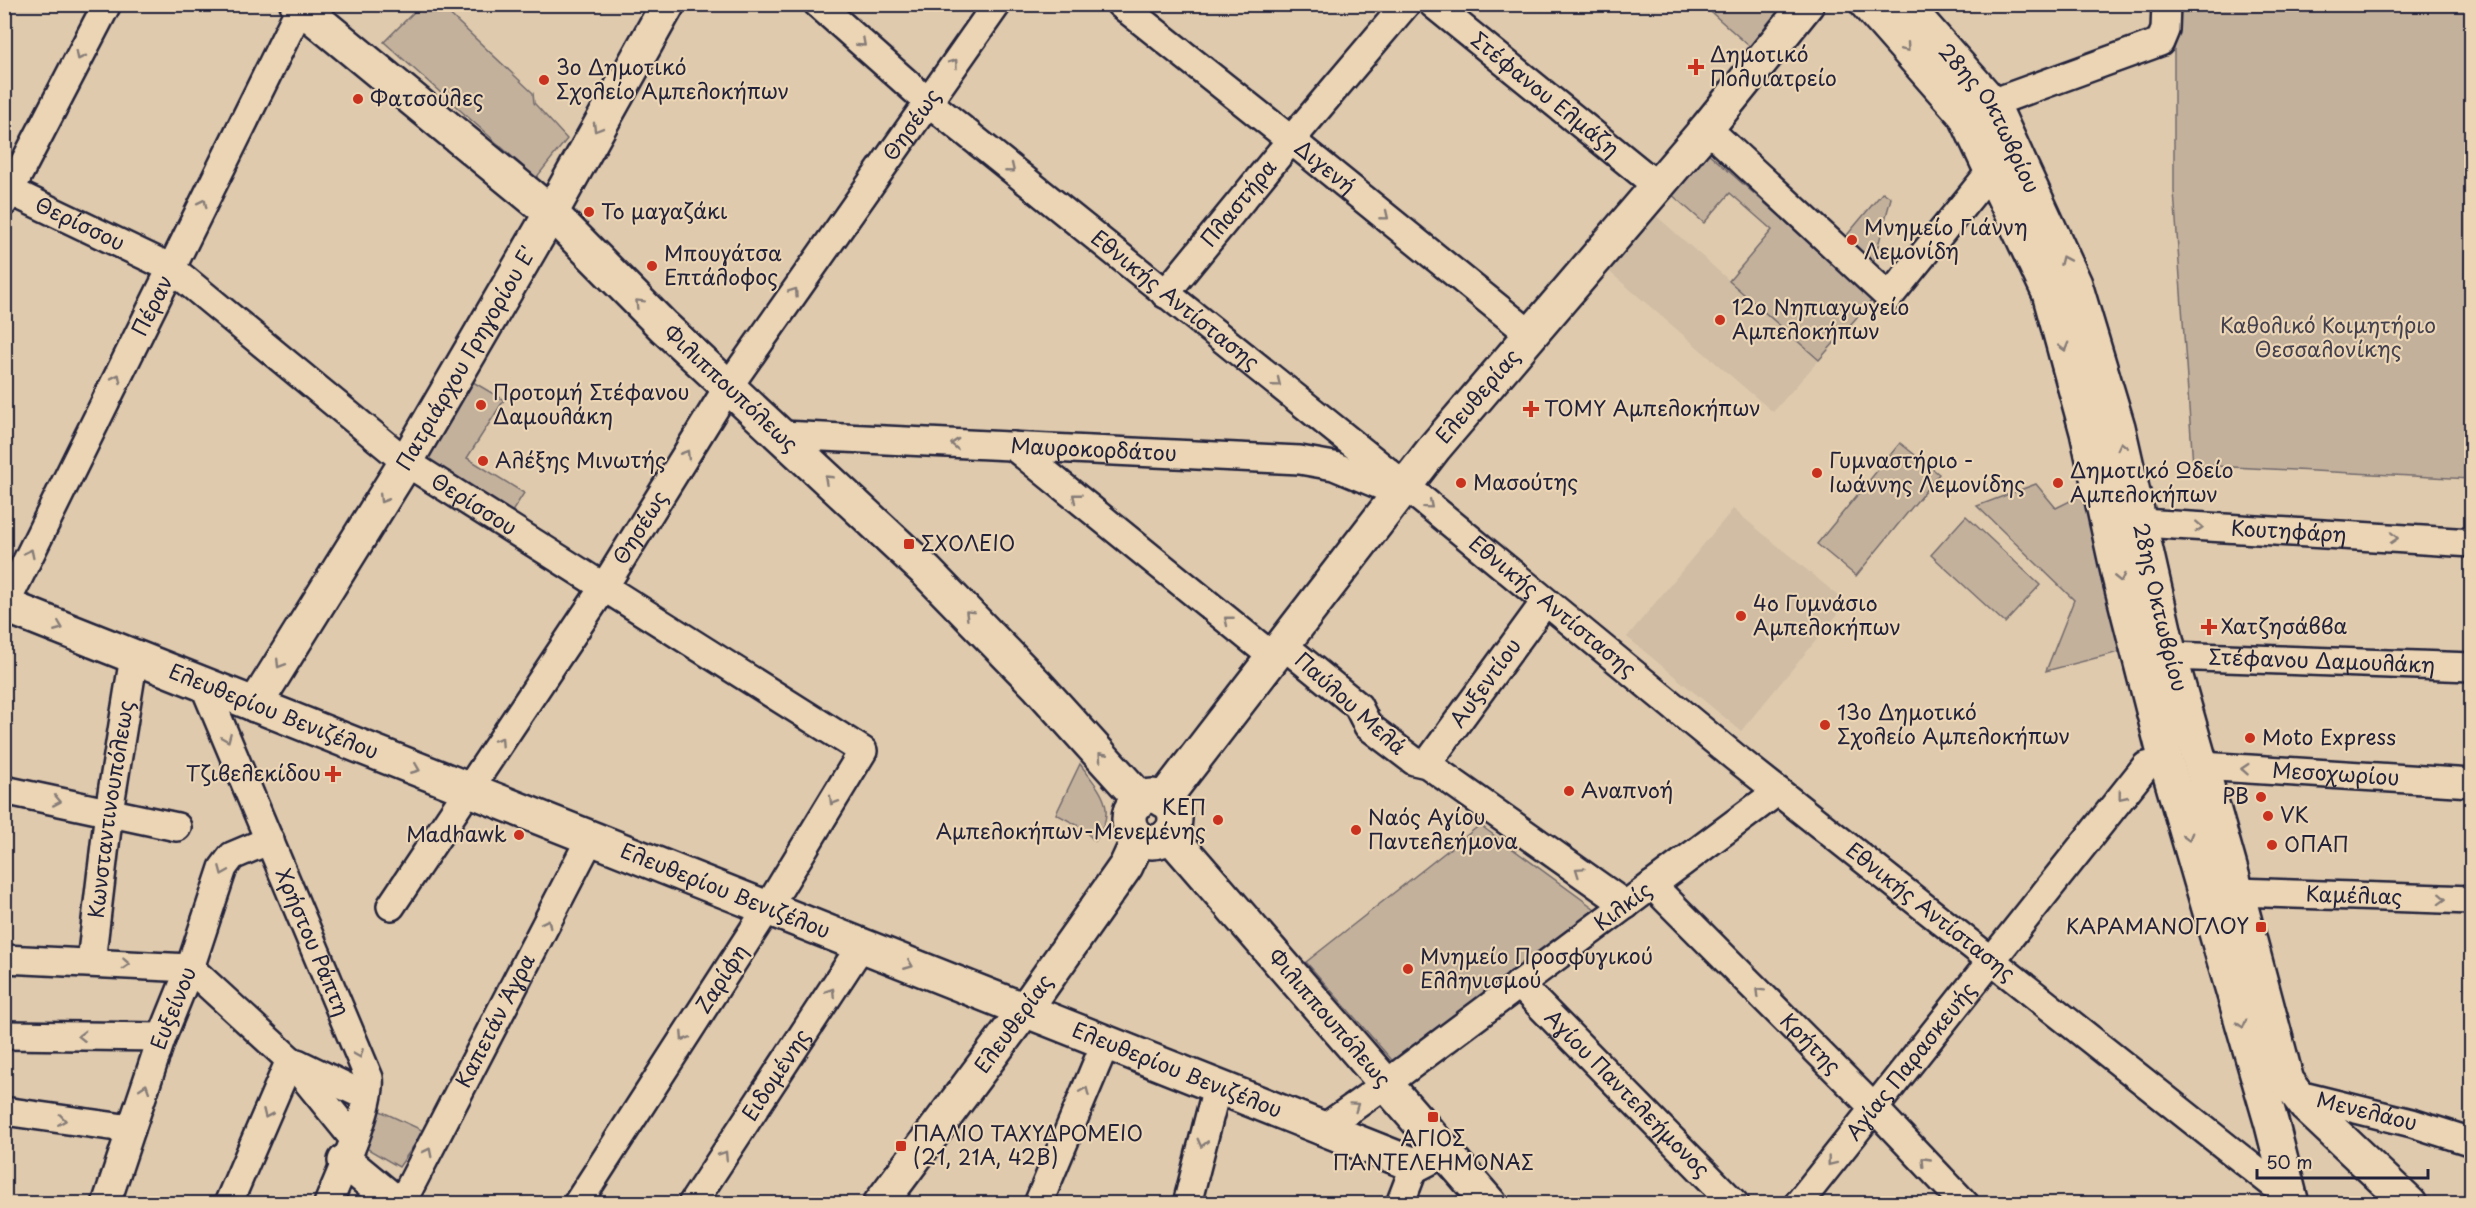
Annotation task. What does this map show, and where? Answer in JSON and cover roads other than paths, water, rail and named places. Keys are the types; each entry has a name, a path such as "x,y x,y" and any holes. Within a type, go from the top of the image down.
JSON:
{"main road":[{"name":"Ελευθερίας","path":"1152,800 1278,650 1401,489 1656,185 1707,128 1807,4"},
{"name":"28ης Οκτωβρίου","path":"1867,4 1965,115 2049,293 2087,432 2166,761 2292,1202"},
{"name":"28ης Οκτωβρίου","path":"1904,4 1992,103 2075,284 2118,428 2170,656 2237,892 2287,1081 2295,1094 2410,1203"},
{"name":"Φιλιππουπόλεως","path":"300,6 551,213 663,326 926,571 1152,800"},
{"name":"Πατριάρχου Γρηγορίου Ε'","path":"255,705 406,462 551,213 660,7"},
{"name":"Κουτηφάρη","path":"2107,521 2140,523"},
{"name":"Ελευθερίου Βενιζέλου","path":"5,606 1415,1165"},
{"path":"1152,800 1169,804 1174,816 1172,829 1154,836"},
{"name":"Ελευθερίας","path":"879,1203 1024,1011 1126,866 1154,836"},
{"name":"Φιλιππουπόλεως","path":"1154,836 1386,1084 1490,1203"},
{"path":"350,1150 399,1203"},
{"path":"1415,1165 1444,1150"}],"street":[{"path":"6,193 107,4"},
{"name":"Εθνικής Αντίστασης","path":"818,4 927,101 1314,413 1401,489 2292,1202"},
{"name":"Θησέως","path":"391,906 604,587 728,387 997,4"},
{"name":"Διγενή","path":"1120,4 1530,334"},
{"name":"Πλαστήρα","path":"1166,294 1291,140 1406,4"},
{"name":"Στέφανου Ελμάζη","path":"1433,4 1656,185"},
{"path":"1992,103 2160,42 2165,30 2166,4"},
{"name":"Πέραν","path":"5,606 300,6"},
{"path":"1707,128 1889,297 1991,171"},
{"name":"Θερίσσου","path":"6,193 171,268 406,462 863,751"},
{"path":"1300,460 1311,440 1314,413"},
{"name":"Μαυροκορδάτου","path":"782,435 1300,460 1334,466 1401,489"},
{"name":"Παύλου Μελά","path":"1014,446 1278,650 1358,706 1368,726 1413,761 1427,764 1626,904"},
{"name":"Κουτηφάρη","path":"2140,523 2472,543"},
{"name":"Αυξεντίου","path":"1427,764 1545,602"},
{"name":"Στέφανου Δαμουλάκη","path":"2170,656 2472,667"},
{"name":"Κωνσταντινουπόλεως","path":"91,962 109,811 134,657"},
{"name":"Χρήστου Ράπτη","path":"204,685 368,1074 370,1085 368,1096 350,1150 328,1203"},
{"name":"Ζαρίφη","path":"577,1203 767,909 863,751"},
{"name":"Αγίας Παρασκευής","path":"1798,1203 2146,766 2166,761"},
{"name":"Μεσοχωρίου","path":"2201,766 2472,783"},
{"path":"4,790 177,827"},
{"name":"Κιλκίς","path":"1324,1128 1778,791"},
{"name":"Καπετάν Άγρα","path":"399,1203 590,839"},
{"name":"Ευξείνου","path":"106,1203 162,1037 190,968 226,863 232,856 270,840"},
{"name":"Κρήτης","path":"1652,885 1965,1203"},
{"name":"Καμέλιας","path":"2237,892 2472,900"},
{"name":"Ειδομένης","path":"692,1203 861,946"},
{"path":"4,959 190,968 290,1060 350,1150"},
{"name":"Αγίου Παντελεήμονος","path":"1519,984 1735,1203"},
{"path":"4,1035 162,1037"},
{"path":"1038,1203 1105,1044"},
{"path":"290,1060 368,1096"},
{"path":"228,1203 290,1060"},
{"path":"1187,1203 1217,1087"},
{"name":"Μενελάου","path":"2295,1094 2412,1123 2472,1142"},
{"path":"4,1112 131,1130"},
{"path":"1400,1203 1415,1165"}],"place":[{"name":"Δημοτικό Πολυιατρείο","path":"1696,67"},
{"name":"3ο Δημοτικό Σχολείο Αμπελοκήπων","path":"544,80"},
{"name":"Φατσούλες","path":"358,99"},
{"name":"Το μαγαζάκι","path":"589,212"},
{"name":"Μνημείο Γιάννη Λεμονίδη","path":"1852,240"},
{"name":"Μπουγάτσα Επτάλοφος","path":"652,266"},
{"name":"12o Νηπιαγωγείο Αμπελοκήπων","path":"1720,320"},
{"name":"Προτομή Στέφανου Δαμουλάκη","path":"481,405"},
{"name":"ΤΟΜΥ Αμπελοκήπων","path":"1531,409"},
{"name":"Αλέξης Μινωτής","path":"483,461"},
{"name":"Γυμναστήριο - Ιωάννης Λεμονίδης","path":"1817,473"},
{"name":"Μασούτης","path":"1461,483"},
{"name":"Δημοτικό Ωδείο Αμπελοκήπων","path":"2058,483"},
{"name":"ΣΧΟΛΕΙΟ","path":"909,544"},
{"name":"4ο Γυμνάσιο Αμπελοκήπων","path":"1741,616"},
{"name":"Χατζησάββα","path":"2209,627"},
{"name":"13o Δημοτικό Σχολείο Αμπελοκήπων","path":"1825,725"},
{"name":"Moto Express","path":"2250,738"},
{"name":"Τζιβελεκίδου","path":"333,774"},
{"name":"Αναπνοή","path":"1569,791"},
{"name":"PB","path":"2261,797"},
{"name":"VK","path":"2268,816"},
{"name":"ΚΕΠ Αμπελοκήπων-Μενεμένης","path":"1218,820"},
{"name":"Ναός Αγίου Παντελεήμονα","path":"1356,830"},
{"name":"Madhawk","path":"519,835"},
{"name":"ΟΠΑΠ","path":"2272,845"},
{"name":"ΚΑΡΑΜΑΝΟΓΛΟΥ","path":"2261,927"},
{"name":"Μνημείο Προσφυγικού Ελληνισμού","path":"1408,969"},
{"name":"ΑΓΙΟΣ ΠΑΝΤΕΛΕΗΜΟΝΑΣ","path":"1433,1117"},
{"name":"ΠΑΛΙΟ ΤΑΧΥΔΡΟΜΕΙΟ (21, 21Α, 42Β)","path":"901,1146"}],"park label":[{"name":"Καθολικό Κοιμητήριο Θεσσαλονίκης","path":"2328,338"}]}
